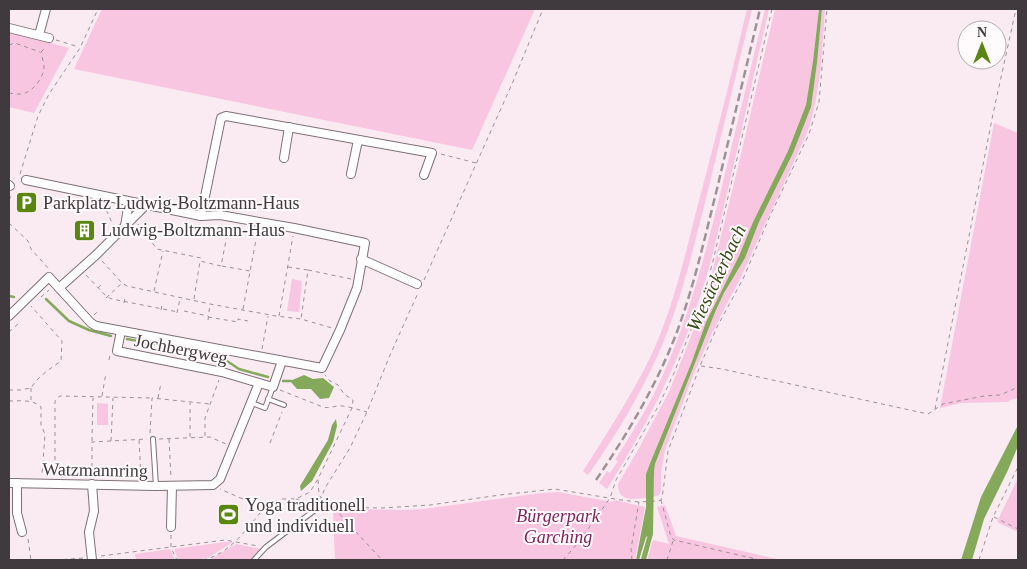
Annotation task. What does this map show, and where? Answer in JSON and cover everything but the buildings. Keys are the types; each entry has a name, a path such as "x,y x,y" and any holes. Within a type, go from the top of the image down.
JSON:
{"street":[{"path":"39,36 46,9"},
{"path":"9,28 49,38"},
{"path":"202,216 221,118 226,116 432,153 424,175"},
{"path":"284,158 289,127"},
{"path":"351,174 358,140"},
{"path":"22,180 202,216 220,215 365,242 357,288 322,368 282,361 273,387 259,383 220,479 213,486"},
{"path":"125,226 129,202"},
{"path":"9,316 49,277 59,288 146,205"},
{"path":"361,259 419,285"},
{"name":"Jochbergweg","path":"59,288 96,326 282,361"},
{"name":"Jochbergweg","path":"121,331 117,352 222,372 259,383"},
{"name":"Watzmannring","path":"22,532 13,483 213,486"},
{"path":"92,484 94,511 89,532 92,559"},
{"name":"Watzmannring","path":"171,527 172,486"}],"lane":[{"path":"252,403 265,408 273,387"},
{"path":"268,399 284,405"},
{"path":"152,437 156,486"},
{"path":"254,560 266,547 319,507"}],"path":[{"path":"22,180 38,116 80,48 98,9"},
{"path":"419,285 512,84 543,9"},
{"path":"564,560 610,498 616,480 655,413 674,373 703,299 772,9"},
{"path":"760,560 674,540 671,537 660,500 664,492 668,451 700,366 717,327 743,279 770,216 809,134 819,102 828,9"},
{"path":"935,409 1016,9"},
{"path":"49,38 80,48"},
{"path":"9,45 15,43 41,52 44,69 40,79 33,88 25,93 9,93"},
{"path":"432,153 476,163"},
{"path":"100,196 116,233"},
{"path":"221,266 230,217"},
{"path":"134,218 157,249 201,258 194,300"},
{"path":"243,310 259,222"},
{"path":"9,223 28,241 31,249 50,270"},
{"path":"279,316 294,228"},
{"path":"154,292 163,250"},
{"path":"96,254 122,283 127,286 210,304 301,319 340,330"},
{"path":"200,261 250,271"},
{"path":"287,267 358,280"},
{"path":"80,268 107,297 112,299 178,312 180,297"},
{"path":"301,319 308,270"},
{"path":"107,297 122,283"},
{"path":"98,288 101,285"},
{"path":"319,507 325,488 350,448 367,412 417,294"},
{"path":"124,302 125,298"},
{"path":"26,300 62,341 61,361 34,382 31,388 31,401"},
{"path":"208,318 210,304"},
{"path":"161,309 162,305"},
{"path":"184,311 208,318 238,322 238,319 248,321"},
{"path":"260,357 268,314"},
{"path":"700,366 722,369 928,414 943,404 984,396 1000,395 1014,389 1018,384"},
{"path":"296,499 310,492 318,479 352,408 353,400 344,394 338,385 326,377 322,368"},
{"path":"205,437 205,418 222,372"},
{"path":"102,397 106,373"},
{"path":"158,399 161,383"},
{"path":"273,387 323,407 344,406 367,412"},
{"path":"9,390 31,388"},
{"path":"270,444 289,393"},
{"path":"55,478 55,401 60,396 152,398 210,404"},
{"path":"111,441 112,397"},
{"path":"92,442 93,398"},
{"path":"152,398 152,437"},
{"path":"9,401 31,401 41,407 41,425 45,434 42,478"},
{"path":"190,402 190,438"},
{"path":"169,438 172,486"},
{"path":"139,440 142,486"},
{"path":"979,560 993,517 1018,468"},
{"path":"318,479 318,494 321,498"},
{"path":"213,486 252,503 267,504 282,499 296,499 319,507 423,506 500,494 555,489 639,502 660,500"},
{"path":"632,560 639,502"},
{"path":"203,560 207,560 236,542 267,504"},
{"path":"333,507 382,560"},
{"path":"993,517 1018,529"},
{"path":"171,527 171,548 177,560"},
{"path":"22,532 29,540 31,560"},
{"path":"55,560 92,559 225,540 266,547"},
{"path":"668,560 674,540"}],"green space":[{"path":"102,9 535,9 472,150 74,69"},
{"path":"747,9 752,9 698,232 666,337 634,402 617,432 588,475 583,471 642,374 664,325 687,249"},
{"path":"765,9 769,9 718,232 703,289 680,352 658,399 607,489 599,483 607,471 610,473 618,461 615,460 652,398 681,330 711,232"},
{"path":"775,9 819,9 806,105 788,151 706,322 646,474 646,498 623,497 620,494 618,484 669,392 705,301"},
{"path":"822,9 825,9 820,72 812,118 807,133 740,279 694,373 665,450 661,473 661,491 659,495 653,497 655,464 716,310 745,258 759,222 793,153 810,107 817,63"},
{"path":"9,32 69,48 34,113 9,107"},
{"path":"994,123 1018,133 1018,398 1008,402 961,403 940,408"},
{"path":"292,279 302,281 299,312 287,311"},
{"path":"97,403 108,404 108,425 97,425"},
{"path":"1018,478 1018,532 997,522"},
{"name":"Bürgerpark Garching","path":"558,492 612,502 614,500 645,507 635,560 335,560 333,512 345,509 423,509"},
{"path":"665,505 676,536 781,560 647,560 653,540 669,544 657,507"},
{"path":"233,542 208,558 195,560 178,560 174,549"},
{"path":"236,544 261,549 251,560 209,560"},
{"path":"170,549 175,560 136,560 135,554"}],"shaded area":[{"path":"819,9 822,9 811,107 793,153 759,222 745,258 716,310 655,464 653,534 646,560 643,560 648,536 646,537 639,560 636,560 646,507 646,474 706,322 788,151 806,105"},
{"path":"304,375 313,379 323,378 334,387 329,398 320,399 311,389 297,389 290,381"},
{"path":"336,419 337,426 333,442 312,481 301,491 300,486 328,440 332,425"},
{"path":"1018,425 1018,446 984,519 972,560 961,560 981,497"}],"waterway":[{"path":"9,296 14,297"},
{"path":"46,299 69,321 89,330 111,336"},
{"path":"127,339 221,357 239,369 268,377"},
{"path":"283,381 291,381"},
{"name":"Wiesäckerbach","path":"642,560 649,535"}],"railway":[{"path":"596,480 648,396 680,323 703,247 760,9"}],"place":[{"name":"Parkplatz Ludwig-Boltzmann-Haus","path":"27,203"},
{"name":"Ludwig-Boltzmann-Haus","path":"85,230"},
{"name":"Yoga traditionell und individuell","path":"229,515"}]}
